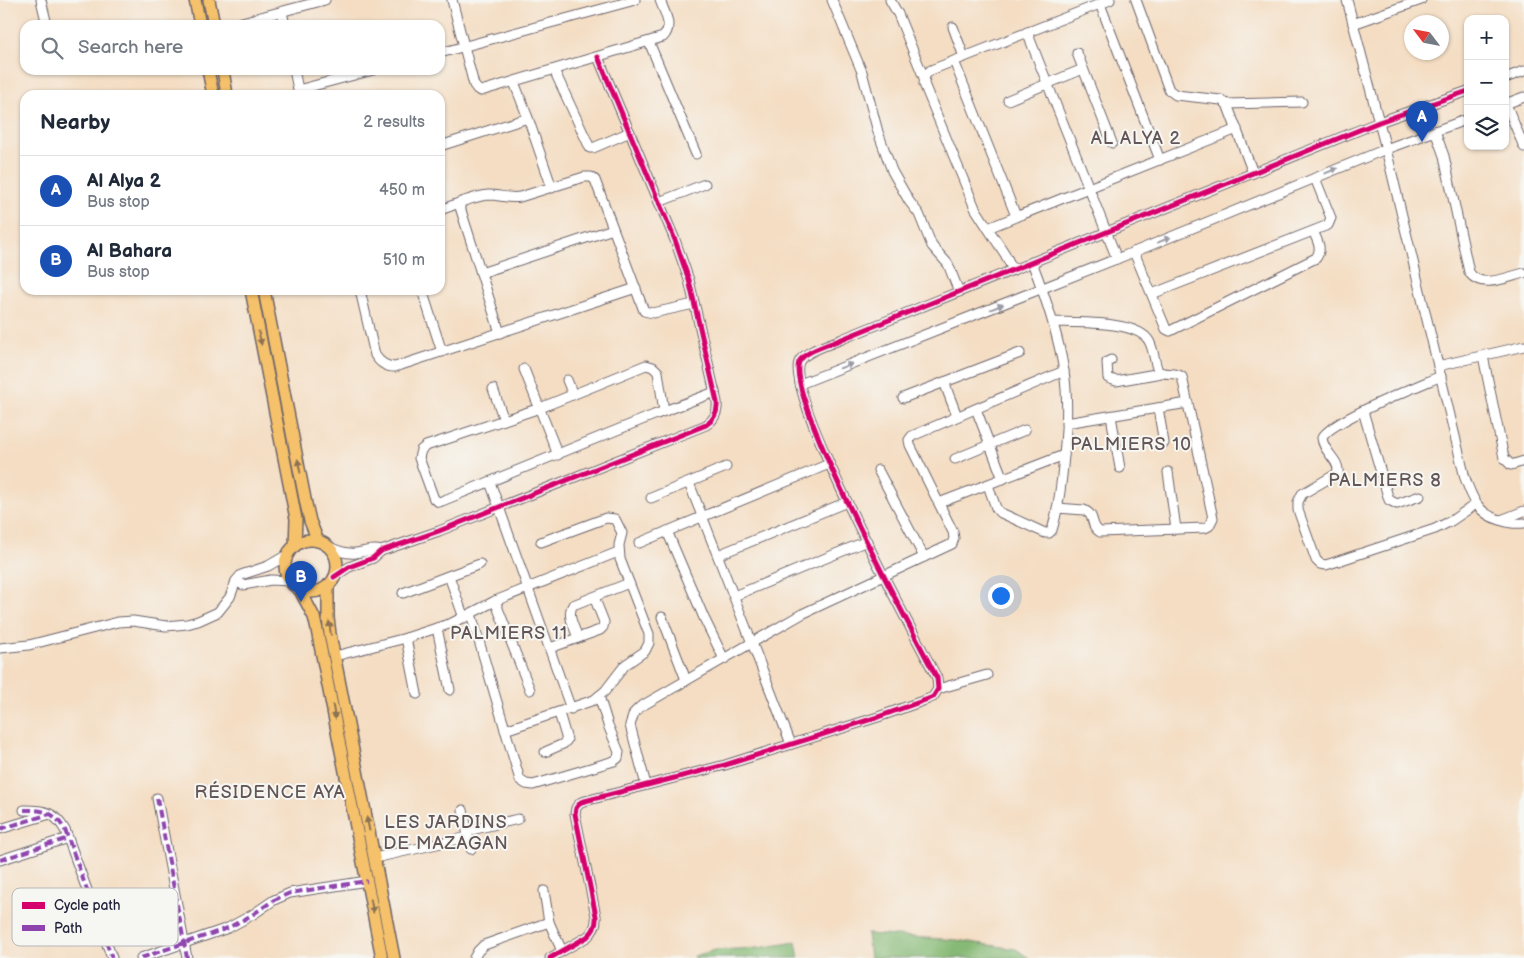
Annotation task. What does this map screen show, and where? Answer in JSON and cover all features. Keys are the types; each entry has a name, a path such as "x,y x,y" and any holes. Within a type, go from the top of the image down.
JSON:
{"main road":[{"path":"195,0 199,20"},
{"path":"209,0 213,20"},
{"path":"209,75 212,90"},
{"path":"224,75 226,90"},
{"path":"252,295 296,520 295,546"},
{"path":"265,295 310,521 323,544 334,555 336,560 336,571 331,581 328,618 394,958"},
{"path":"323,544 304,541 295,546 287,555 285,569 290,581 300,590 314,617 318,630 382,958"},
{"path":"300,590 318,591 331,581"}],"street":[{"path":"41,0 46,20"},
{"path":"251,20 325,0"},
{"path":"452,0 474,85 477,89 483,91 663,37 669,30 669,27 660,0"},
{"path":"445,52 636,0"},
{"path":"832,0 862,72 878,132 892,171 909,202 919,214 932,246 948,264 959,292"},
{"path":"890,0 898,14 924,78 924,84 975,208 1005,254 1013,270"},
{"path":"924,78 927,72 931,70 1026,32 1086,4 1100,4 1110,0"},
{"path":"1136,0 1169,90 1176,95 1218,99 1227,104 1302,102"},
{"path":"1347,0 1386,149 1465,478 1476,504 1484,513 1491,518 1516,524 1524,523"},
{"path":"1354,24 1421,0"},
{"path":"1100,4 1160,160"},
{"path":"282,12 284,20"},
{"path":"953,27 964,57"},
{"path":"1026,32 1117,259"},
{"path":"649,42 696,154"},
{"path":"1077,53 1112,143"},
{"path":"331,581 349,567 372,558 381,551 439,531 706,425 711,422 716,413 715,392 683,261 598,57"},
{"path":"954,61 1016,216"},
{"path":"1008,100 1083,69"},
{"path":"554,70 590,148 630,132"},
{"path":"1509,77 1524,71"},
{"path":"295,75 298,90"},
{"path":"305,90 356,75"},
{"path":"514,82 552,188"},
{"path":"938,689 937,678 829,464 800,384 798,368 804,356 1379,122 1464,93"},
{"path":"1509,103 1524,97"},
{"path":"1227,104 1253,173"},
{"path":"1506,105 1524,147"},
{"path":"445,144 528,118"},
{"path":"800,384 1117,259 1386,149 1464,120"},
{"path":"988,228 1237,129"},
{"path":"1435,131 1444,156 1471,276 1484,282 1524,273"},
{"path":"445,208 489,195 510,198 520,197 589,176 593,178 642,308 650,313 694,304"},
{"path":"1152,294 1328,225 1331,220 1315,178"},
{"path":"659,202 705,184"},
{"path":"459,204 500,333"},
{"path":"481,273 613,229"},
{"path":"1134,252 1166,329 1170,331 1316,258 1320,249 1313,231"},
{"path":"988,485 999,512 1045,533 1049,533 1052,530 1064,455 1066,423 1064,371 1053,322 1032,262"},
{"path":"361,295 373,350 377,359 381,363 395,368 636,288"},
{"path":"424,295 442,352"},
{"path":"1053,322 1115,325 1139,331 1144,334 1150,343 1157,369 1161,373"},
{"path":"1438,366 1524,346"},
{"path":"903,398 1020,353"},
{"path":"1483,356 1504,458 1511,465 1524,461"},
{"path":"1057,508 1088,512 1092,516 1094,527 1100,532 1205,528 1209,526 1213,518 1182,377 1178,374 1161,373 1113,381 1108,378 1107,362 1111,360"},
{"path":"664,412 658,372 649,366 643,366 540,408 426,446 419,453 418,458 434,499 442,502 715,392"},
{"path":"524,369 558,454"},
{"path":"646,785 630,725 632,717 640,707 802,614 949,546 954,540 953,532 910,445 909,440 914,434 1064,371"},
{"path":"1441,376 1340,422 1324,435 1322,438 1323,445 1338,466 1338,473 1302,494 1298,502 1298,510 1316,560 1320,564 1326,565 1435,529 1452,521 1476,504"},
{"path":"567,380 573,395"},
{"path":"944,382 957,416"},
{"path":"493,389 504,420"},
{"path":"1066,423 1188,403"},
{"path":"1158,408 1164,443"},
{"path":"976,409 1003,479"},
{"path":"1363,411 1390,500 1394,503 1400,503 1420,496"},
{"path":"1111,416 1120,468"},
{"path":"955,459 1024,430"},
{"path":"939,503 1064,455"},
{"path":"639,543 829,464"},
{"path":"651,498 726,467"},
{"path":"878,470 924,558"},
{"path":"1168,472 1176,529"},
{"path":"490,482 571,709"},
{"path":"689,483 791,744"},
{"path":"718,554 847,502"},
{"path":"1501,520 1524,511"},
{"path":"506,730 589,703 610,686 625,665 645,651 649,643 649,634 618,552 622,533 615,520 609,518 541,542"},
{"path":"667,531 704,618 724,659"},
{"path":"734,596 867,541"},
{"path":"323,544 349,553 371,550 381,551"},
{"path":"335,656 437,628 468,616 495,601 618,552"},
{"path":"0,648 43,642 118,622 133,621 166,626 198,621 218,612 230,597 236,581 241,575 268,566 287,555"},
{"path":"403,593 480,564"},
{"path":"449,576 468,616 506,730 520,780 526,784 533,785 614,761 618,758 619,754 599,696"},
{"path":"236,581 243,585 271,580 290,581"},
{"path":"578,638 570,615 570,608 629,583"},
{"path":"550,648 602,628 604,624 594,597"},
{"path":"495,601 530,690"},
{"path":"662,617 686,680"},
{"path":"437,628 450,690"},
{"path":"406,638 417,694"},
{"path":"550,958 587,937 594,930 596,920 575,817 576,808 584,800 725,765 878,717 928,699 938,689 987,674"},
{"path":"545,752 563,744 567,740 559,713"},
{"path":"157,798 174,888"},
{"path":"24,810 46,812 61,824 86,888"},
{"path":"463,810 471,849"},
{"path":"0,829 50,814"},
{"path":"375,858 518,819"},
{"path":"0,860 68,838"},
{"path":"178,945 215,933 240,922 290,892 367,881"},
{"path":"544,891 549,922 562,951"},
{"path":"178,911 187,958"},
{"path":"474,958 484,945 549,922"},
{"path":"108,946 112,958"},
{"path":"141,958 175,946"}],"green space":[{"path":"867,934 957,940 1016,949 1029,958 870,958"},
{"path":"796,942 799,958 695,958 694,956 715,950 759,948"}],"marked path":[{"path":"157,798 174,888"},
{"path":"24,810 43,811 52,815 61,824 65,830 86,888"},
{"path":"0,829 50,814"},
{"path":"0,860 68,838"},
{"path":"178,945 228,928 274,900 290,893 367,881"},
{"path":"178,910 187,958"},
{"path":"108,946 112,958"},
{"path":"141,958 176,946"}],"cycle path":[{"path":"334,577 349,567 373,558 381,551 439,531 706,425 715,415 717,402 689,280 675,240 598,57"},
{"path":"550,958 587,937 593,930 596,922 575,814 576,808 581,802 725,765 878,717 933,697 938,689 937,678 854,517 811,420 800,384 799,362 806,354 1379,122 1464,92"}],"place":[{"name":"Al Alya 2","path":"1422,142"},
{"name":"Al Bahara","path":"301,602"}],"district":[{"name":"AL ALYA 2","path":"1136,138"},
{"name":"PALMIERS 10","path":"1131,444"},
{"name":"PALMIERS 8","path":"1385,480"},
{"name":"PALMIERS 11","path":"509,633"},
{"name":"RÉSIDENCE AYA","path":"270,792"},
{"name":"LES JARDINS DE MAZAGAN","path":"446,832"}]}
